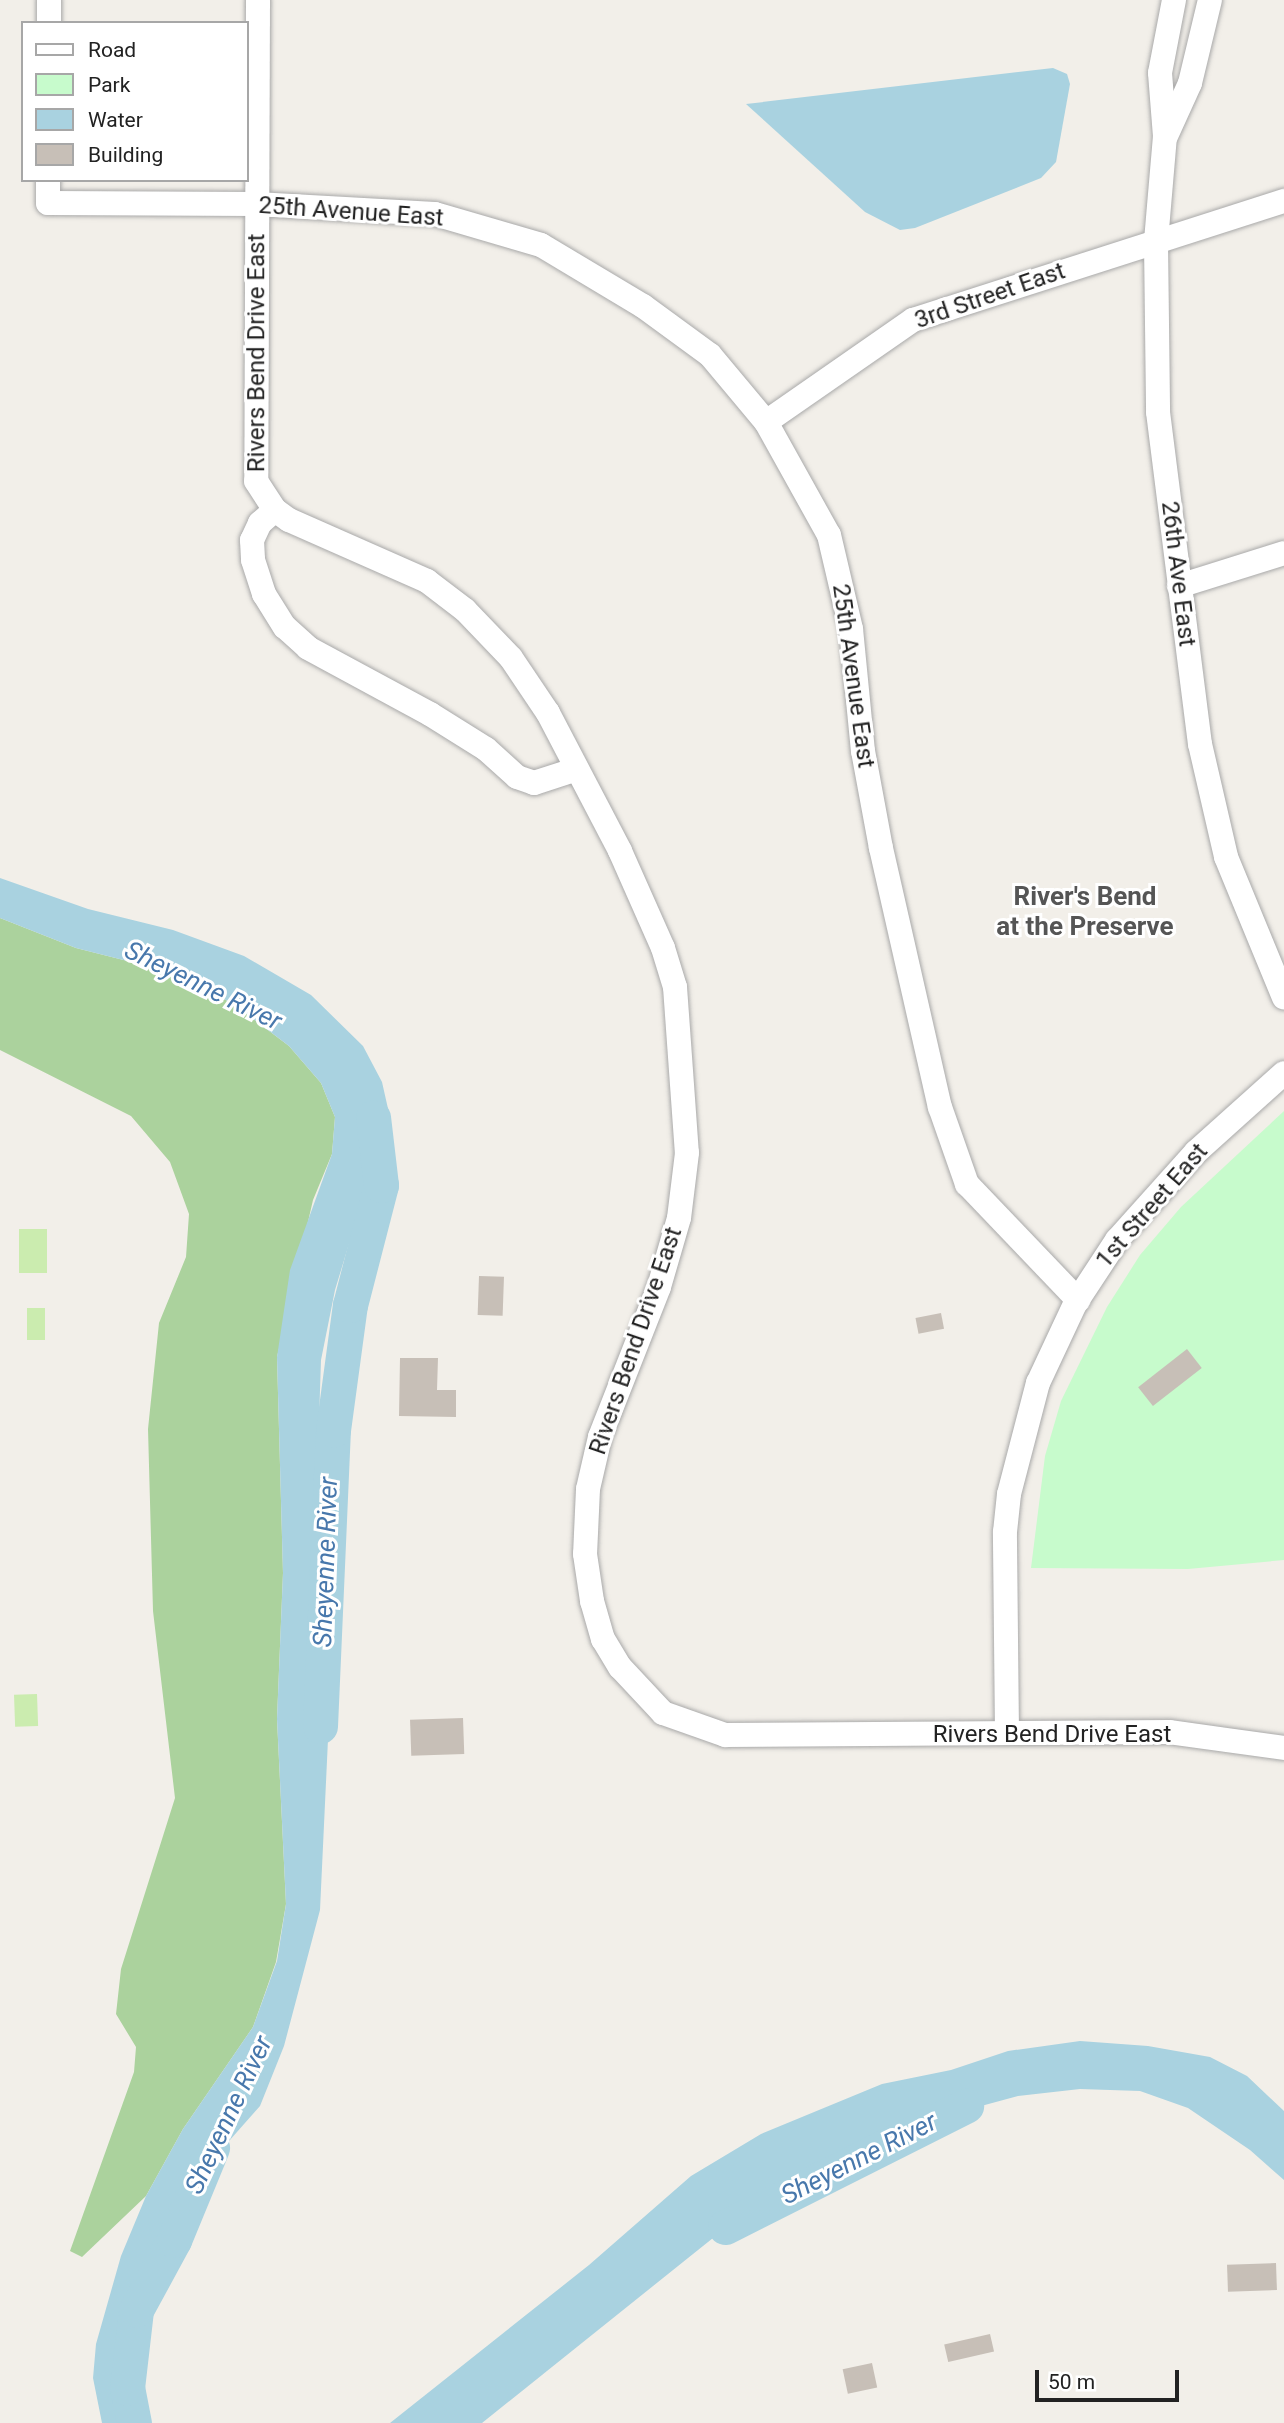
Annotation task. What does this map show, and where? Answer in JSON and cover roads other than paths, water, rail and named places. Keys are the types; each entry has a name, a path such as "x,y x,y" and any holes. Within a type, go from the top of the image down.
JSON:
{"street":[{"path":"49,0 49,21"},
{"name":"Rivers Bend Drive East","path":"258,0 256,481 275,510 300,526 392,562 465,610 511,658 548,713 625,863 675,986 687,1153 679,1218 659,1287 600,1437 588,1489 585,1554 603,1639 629,1681 663,1713 725,1735 1169,1732 1284,1748"},
{"path":"1165,136 1160,73 1174,0"},
{"path":"1165,136 1191,83 1210,0"},
{"name":"26th Ave East","path":"1165,136 1156,242 1158,412 1200,744 1226,857 1284,998"},
{"name":"25th Avenue East","path":"48,192 435,214 541,245 643,306 710,355 766,422 829,535 851,629 863,751 881,848 944,1120 967,1184 1078,1300"},
{"name":"3rd Street East","path":"766,422 913,320 1284,201"},
{"path":"275,510 260,523 252,540 253,560 264,594 285,626 308,648 430,714 486,749 517,777 534,783 577,769"},
{"path":"1179,586 1284,553"},
{"name":"1st Street East","path":"1007,1733 1003,1567 1009,1494 1038,1383 1078,1300 1117,1240 1165,1183 1284,1073"}],"water":[{"path":"1053,68 1067,74 1070,84 1056,162 1041,178 915,228 900,230 865,212 746,104"},
{"path":"0,878 88,909 173,930 244,956 311,995 363,1046 382,1082 391,1122 379,1169 355,1224 335,1290 321,1360 314,1574 317,1651 329,1718 320,1910 284,2046 260,2106 214,2158 174,2221 131,2324 129,2373 150,2423 102,2423 93,2378 96,2344 121,2256 146,2196 183,2129 253,2027 277,1961 286,1904 277,1719 283,1573 277,1357 290,1270 332,1154 335,1117 321,1083 289,1046 232,1003 163,970 76,948 0,918"},
{"path":"1080,2041 1148,2046 1210,2057 1247,2076 1284,2111 1284,2180 1250,2150 1188,2108 1140,2091 1080,2089 1018,2096 959,2112 829,2169 713,2238 482,2423 390,2423 589,2265 691,2176 761,2134 882,2084 951,2070 1008,2051"}],"waterway":[{"name":"Sheyenne River","path":"320,1726 333,1430 350,1305 381,1185 373,1117"},
{"name":"Sheyenne River","path":"725,2227 966,2106"},
{"name":"Sheyenne River","path":"134,2423 127,2388 136,2310 174,2240 212,2148"}],"district":[{"name":"River's Bend at the Preserve","path":"1085,912"}]}
